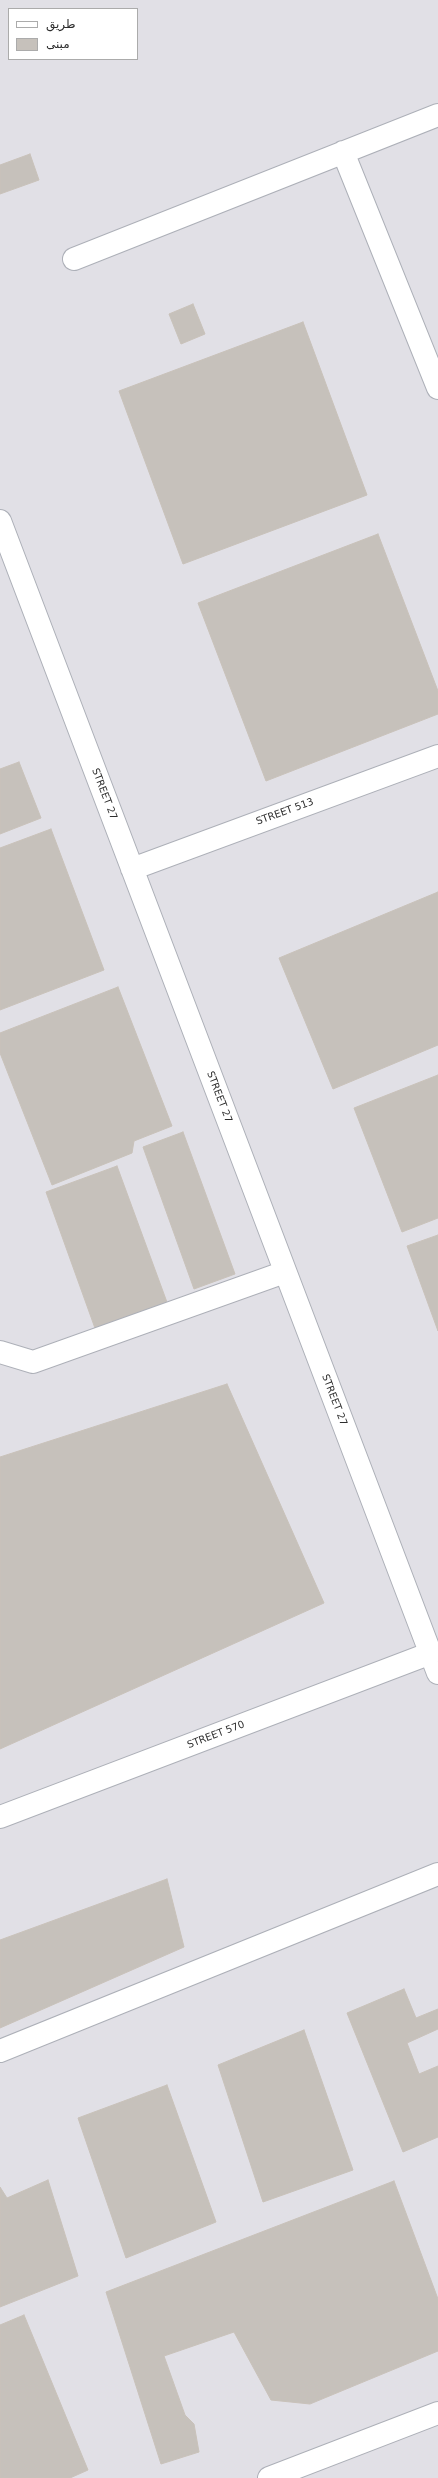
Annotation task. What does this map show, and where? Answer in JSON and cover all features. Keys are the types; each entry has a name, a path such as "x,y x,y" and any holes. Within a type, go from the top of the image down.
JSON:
{"street":[{"path":"74,259 438,115"},
{"path":"343,152 438,388"},
{"name":"STREET 27","path":"0,521 435,1663"},
{"name":"STREET 513","path":"132,869 438,756"},
{"path":"0,1352 33,1362 285,1272"},
{"name":"STREET 570","path":"0,1817 435,1663"},
{"path":"0,2051 438,1874"},
{"path":"269,2478 438,2413"}],"shaded area":[{"path":"0,0 438,0 438,2478 0,2478"}],"building":[{"path":"30,154 39,180 0,194 0,165"},
{"path":"193,304 205,334 181,344 169,314"},
{"path":"303,322 367,495 183,564 119,391"},
{"path":"378,534 438,691 438,714 266,781 198,603"},
{"path":"19,762 41,818 0,834 0,769"},
{"path":"51,829 104,970 0,1010 0,848"},
{"path":"438,892 438,1045 333,1089 279,958"},
{"path":"118,987 172,1126 134,1141 132,1153 52,1185 0,1053 0,1033"},
{"path":"438,1075 438,1218 402,1232 354,1108"},
{"path":"183,1132 235,1274 194,1289 143,1147"},
{"path":"117,1166 168,1305 96,1331 46,1192"},
{"path":"438,1235 438,1331 407,1246"},
{"path":"227,1384 324,1603 0,1749 0,1457"},
{"path":"167,1879 184,1947 0,2028 0,1940"},
{"path":"404,1989 416,2018 438,2009 438,2029 407,2043 419,2074 438,2066 438,2137 403,2152 347,2013"},
{"path":"304,2030 353,2170 263,2202 218,2065"},
{"path":"167,2085 216,2222 126,2258 78,2118"},
{"path":"48,2180 78,2276 0,2307 0,2187 7,2198"},
{"path":"394,2181 438,2299 438,2351 310,2404 271,2400 234,2332 164,2356 185,2415 194,2424 199,2452 161,2464 106,2292"},
{"path":"24,2315 88,2470 70,2478 0,2478 0,2325"}]}
